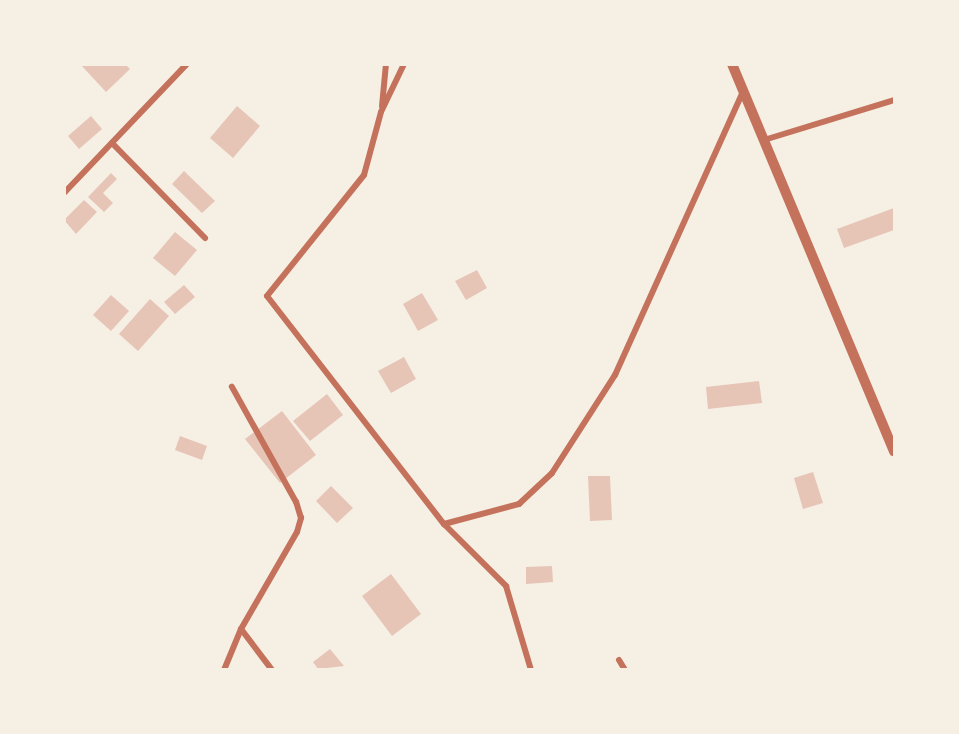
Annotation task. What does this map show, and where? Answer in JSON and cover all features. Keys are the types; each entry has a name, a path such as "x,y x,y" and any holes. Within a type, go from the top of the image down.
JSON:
{"street":[{"path":"64,193 187,64"},
{"path":"386,64 381,112 364,175 267,296 444,524 506,586 531,669"},
{"path":"381,112 404,64"},
{"path":"732,64 894,451"},
{"path":"444,524 519,504 552,473 615,375 743,90"},
{"path":"764,140 894,100"},
{"path":"112,143 205,238"},
{"path":"224,669 241,628 297,532 301,518 296,502 232,387"},
{"path":"241,628 272,669"},
{"path":"619,660 625,669"}],"building":[{"path":"80,64 125,64 130,69 106,92"},
{"path":"237,106 260,126 233,158 210,138"},
{"path":"91,116 102,129 79,149 68,136"},
{"path":"184,171 215,201 202,213 172,184"},
{"path":"111,173 117,179 103,193 113,203 104,212 88,197"},
{"path":"84,200 97,212 76,234 64,220"},
{"path":"894,208 894,230 844,248 837,229"},
{"path":"175,232 197,250 175,276 153,258"},
{"path":"477,270 487,288 466,300 455,281"},
{"path":"184,285 195,297 175,314 164,302"},
{"path":"422,293 438,320 418,331 403,304"},
{"path":"111,295 129,311 111,331 93,315"},
{"path":"150,299 169,316 138,351 119,334"},
{"path":"404,357 416,379 391,393 378,371"},
{"path":"759,381 762,403 708,409 706,387"},
{"path":"327,394 343,415 310,441 293,421"},
{"path":"282,411 316,455 280,483 245,439"},
{"path":"180,436 207,446 202,460 175,450"},
{"path":"813,472 823,503 803,509 794,478"},
{"path":"588,476 610,476 612,520 590,521"},
{"path":"331,486 353,508 337,523 316,501"},
{"path":"552,566 553,582 526,584 526,567"},
{"path":"391,574 421,614 392,636 362,596"},
{"path":"330,649 344,666 318,669 313,662"}]}
